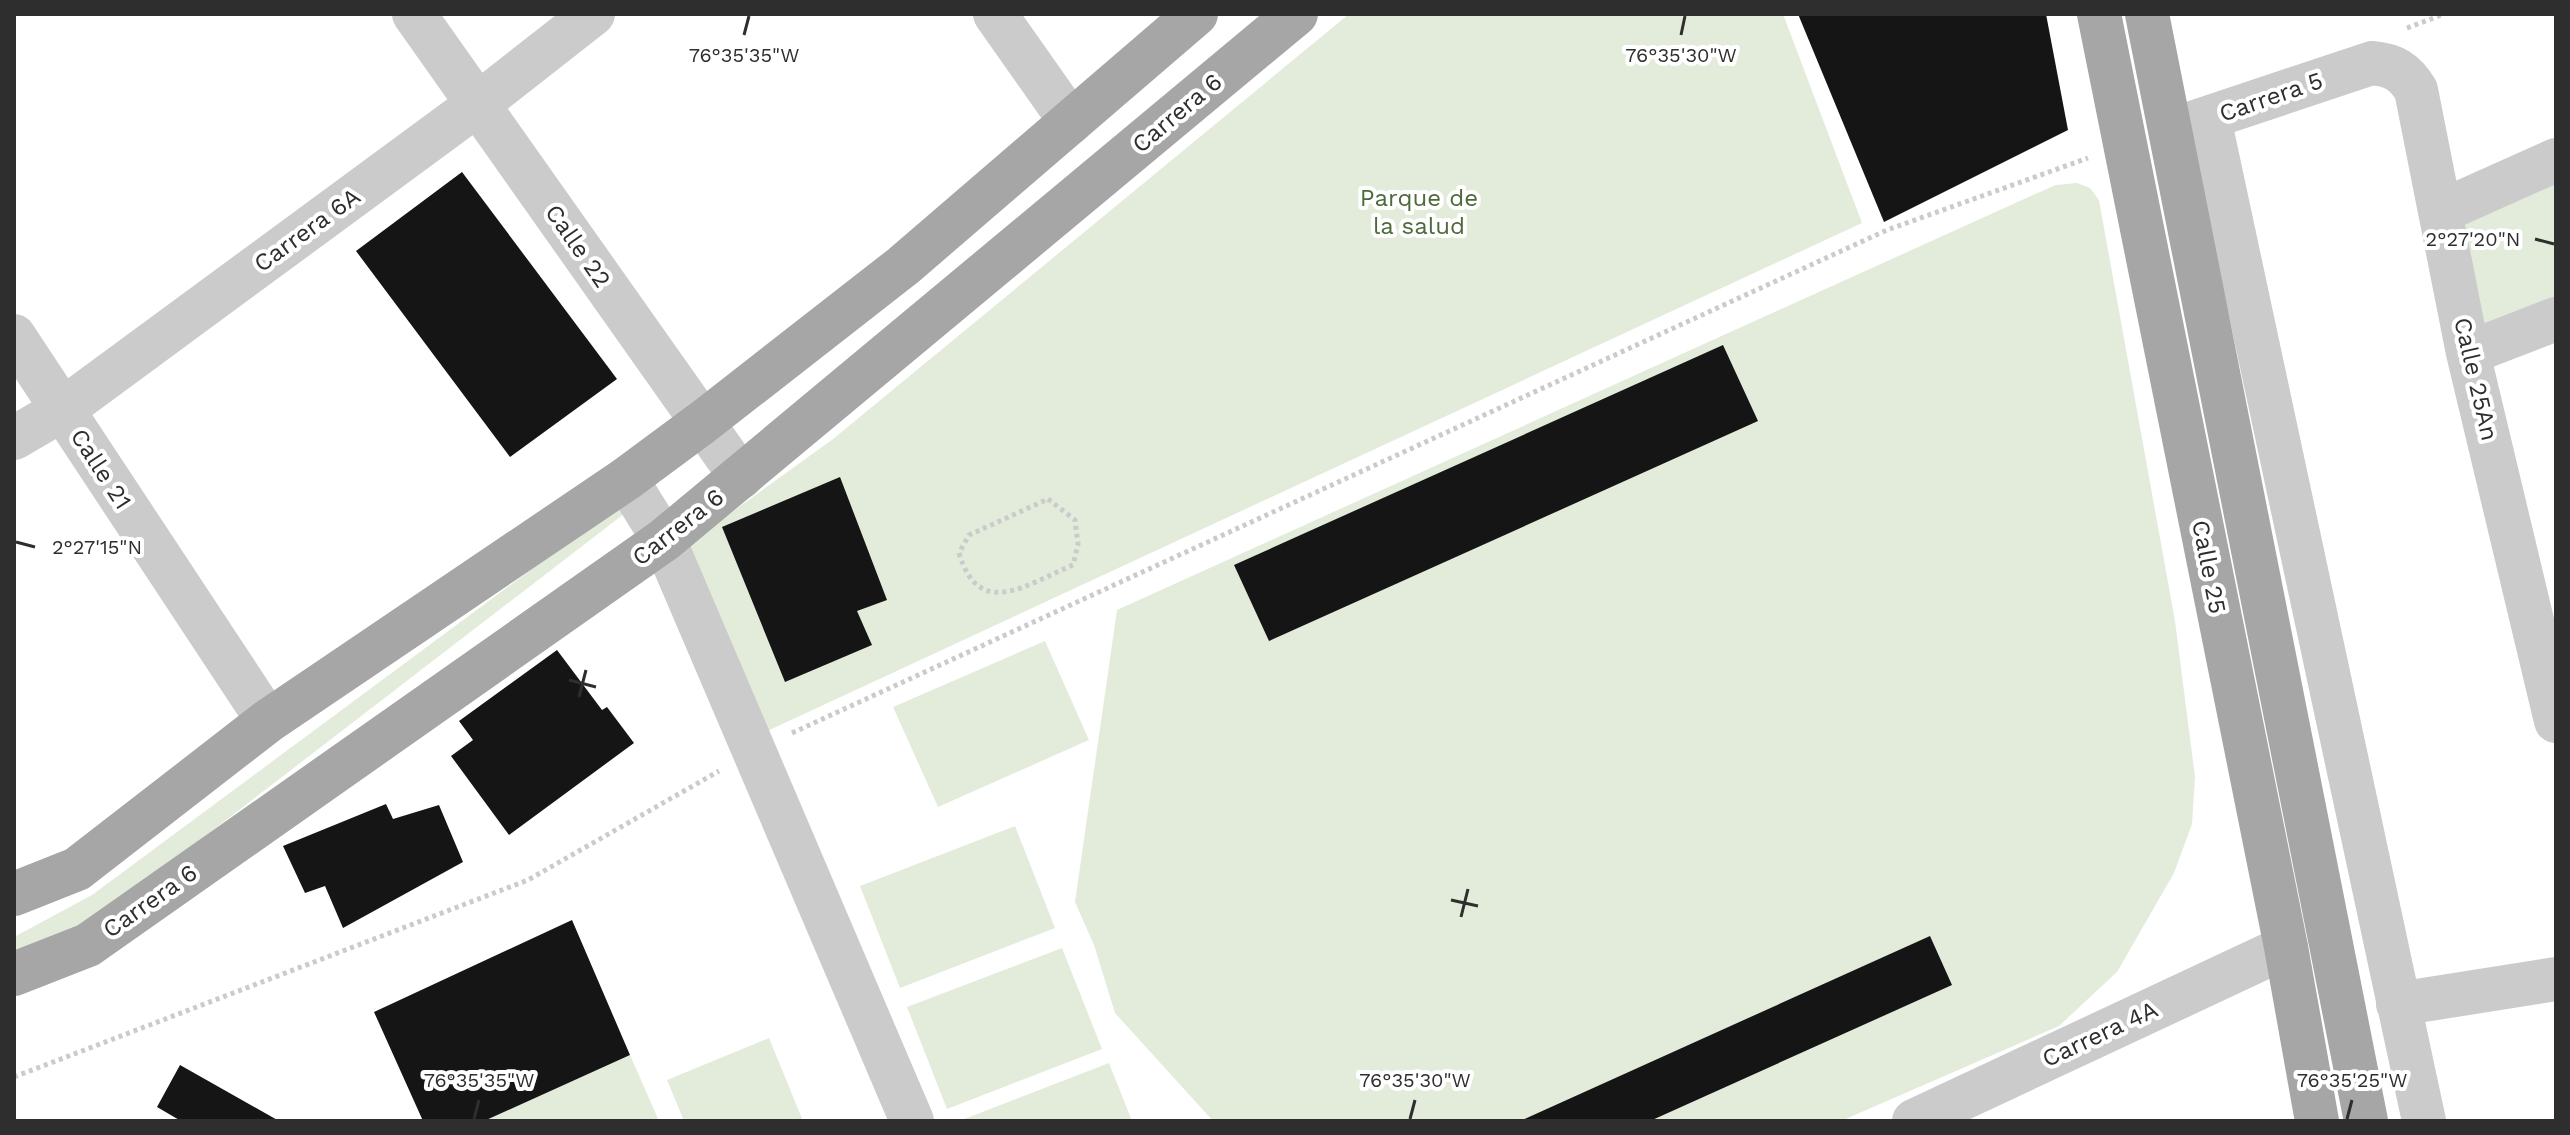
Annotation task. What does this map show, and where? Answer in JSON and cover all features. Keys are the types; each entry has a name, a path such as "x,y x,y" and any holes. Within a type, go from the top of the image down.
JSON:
{"main road":[{"path":"14,894 77,869 268,721 626,479 703,422 903,266 1196,14"},
{"name":"Carrera 6","path":"14,974 88,945 664,540 1296,14"},
{"name":"Calle 25","path":"2099,14 2123,147 2286,947 2317,1121"},
{"name":"Calle 25","path":"2147,14 2189,124 2322,887 2366,1121"}],"street":[{"name":"Calle 22","path":"414,14 741,477"},
{"name":"Carrera 6A","path":"14,438 62,410 478,104 593,14"},
{"path":"995,14 1071,122"},
{"name":"Carrera 5","path":"2189,124 2372,63"},
{"name":"Calle 25An","path":"2372,63 2390,64 2406,74 2416,90 2468,353 2556,721"},
{"path":"2189,124 2371,879 2424,1121"},
{"path":"2442,211 2556,160"},
{"path":"2468,353 2556,319"},
{"name":"Calle 21","path":"14,336 268,721"},
{"path":"626,479 664,540 912,1121"},
{"path":"2322,887 2371,879"},
{"name":"Carrera 4A","path":"1914,1121 2286,947"},
{"path":"2398,1004 2556,979"}],"path":[{"path":"14,1077 528,880 754,751 1887,230 2123,147"},
{"path":"1048,499 1075,520 1078,544 1073,565 1001,594 978,589 965,574 959,553 969,535 1048,499"}],"green space":[{"name":"Parque de la salud","path":"1349,14 1783,14 1862,223 763,733 685,546 833,439"},
{"path":"2556,174 2556,307 2485,329 2456,222"},
{"path":"2077,183 2090,188 2099,200 2175,621 2195,777 2192,824 2174,873 2117,972 2059,1026 1841,1121 1213,1121 1115,1013 1094,945 1075,902 1117,610 2033,195 2056,185"},
{"path":"625,500 633,507 100,917 14,958 14,937 92,895"},
{"path":"1045,641 1089,740 938,807 893,707"},
{"path":"1015,826 1055,928 900,988 860,886"},
{"path":"1062,948 1102,1049 947,1109 907,1007"},
{"path":"769,1038 803,1121 684,1121 667,1080"},
{"path":"630,1055 659,1121 484,1121"},
{"path":"1109,1063 1132,1121 959,1121"}],"building":[{"path":"1798,14 2046,14 2068,130 1884,222"},
{"path":"462,172 617,379 510,457 356,251"},
{"path":"1723,345 1758,421 1269,641 1234,565"},
{"path":"840,477 887,600 857,611 872,645 785,682 722,527"},
{"path":"557,650 602,710 607,707 634,743 509,835 451,756 473,740 459,721"},
{"path":"386,804 393,819 439,805 463,862 343,928 325,886 305,893 283,846"},
{"path":"572,920 630,1055 484,1121 423,1121 374,1012"},
{"path":"1930,936 1952,985 1650,1121 1520,1121"},
{"path":"180,1065 279,1121 181,1121 157,1107"}]}
